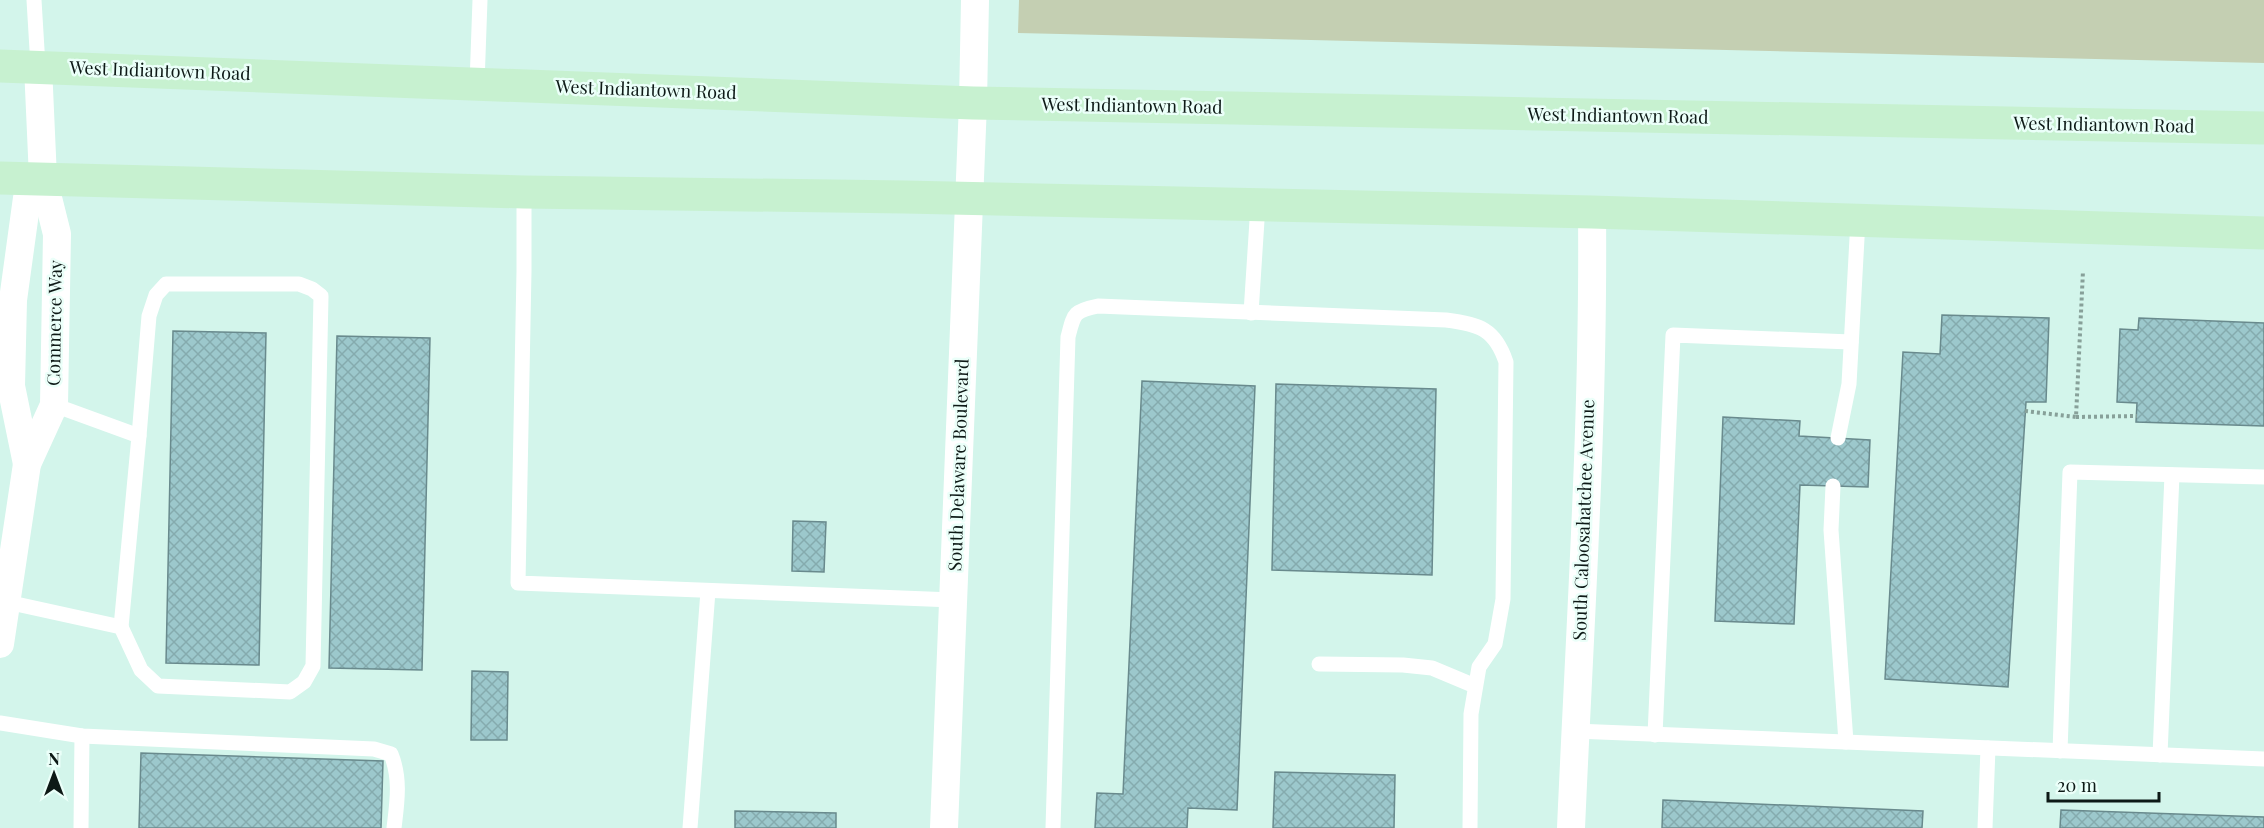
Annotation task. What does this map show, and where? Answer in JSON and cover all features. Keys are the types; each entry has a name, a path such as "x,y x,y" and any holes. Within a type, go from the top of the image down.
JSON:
{"main road":[{"name":"West Indiantown Road","path":"0,66 973,103 2264,128"},
{"path":"0,178 43,177 524,192 969,198 1592,212 2264,233"}],"street":[{"name":"South Delaware Boulevard","path":"945,828 975,0"},
{"name":"Commerce Way","path":"0,644 27,464 54,405 57,234 43,177 38,66"},
{"name":"Commerce Way","path":"27,464 11,386 13,300 27,198 43,177"},
{"name":"South Caloosahatchee Avenue","path":"1571,828 1587,485 1593,303 1592,212"}],"lane":[{"path":"34,0 38,66"},
{"path":"477,84 480,0"},
{"path":"524,192 518,583 953,600"},
{"path":"1251,313 1258,204"},
{"path":"1838,438 1849,384 1858,220"},
{"path":"166,284 299,284 312,289 321,296 313,666 304,682 290,692 158,686 141,670 121,627 139,436 149,316 156,295 166,284"},
{"path":"1053,828 1068,337 1073,316 1080,309 1098,306 1446,320 1473,324 1492,335 1501,348 1506,362 1503,599 1495,644 1479,667 1470,714 1470,828"},
{"path":"1655,735 1673,335 1851,342"},
{"path":"54,405 139,436"},
{"path":"2060,751 2070,472 2264,477"},
{"path":"2160,755 2172,475"},
{"path":"1833,486 1831,530 1846,742"},
{"path":"690,828 708,591"},
{"path":"7,602 121,627"},
{"path":"1319,664 1403,665 1432,668 1475,686"},
{"path":"0,723 82,736 374,749 391,754 396,768 398,795 394,828"},
{"path":"1575,731 2264,759"},
{"path":"81,828 82,736"},
{"path":"1985,828 1988,748"}],"path":[{"path":"2076,417 2083,271"},
{"path":"2025,411 2076,417 2137,416"}],"green space":[{"path":"1019,0 2264,0 2264,63 1018,33"}],"building":[{"path":"1942,315 2049,318 2046,402 2026,402 2008,687 1885,679 1903,352 1940,354"},
{"path":"2139,318 2264,323 2264,426 2136,422 2137,403 2117,402 2120,329 2138,330"},
{"path":"173,331 266,333 259,665 166,663"},
{"path":"337,336 430,338 422,670 329,668"},
{"path":"1142,381 1255,386 1237,810 1188,808 1187,828 1095,828 1097,793 1123,794"},
{"path":"1276,384 1436,389 1432,575 1272,570"},
{"path":"1723,417 1800,421 1799,436 1870,440 1868,487 1800,485 1794,624 1715,621"},
{"path":"793,521 826,522 824,572 792,571"},
{"path":"472,671 508,672 507,740 471,740"},
{"path":"141,753 383,761 381,828 139,828"},
{"path":"1275,772 1395,775 1394,828 1273,828"},
{"path":"1663,800 1923,811 1922,828 1662,828"},
{"path":"2061,810 2264,817 2264,828 2060,828"},
{"path":"735,811 836,813 836,828 735,828"}]}
